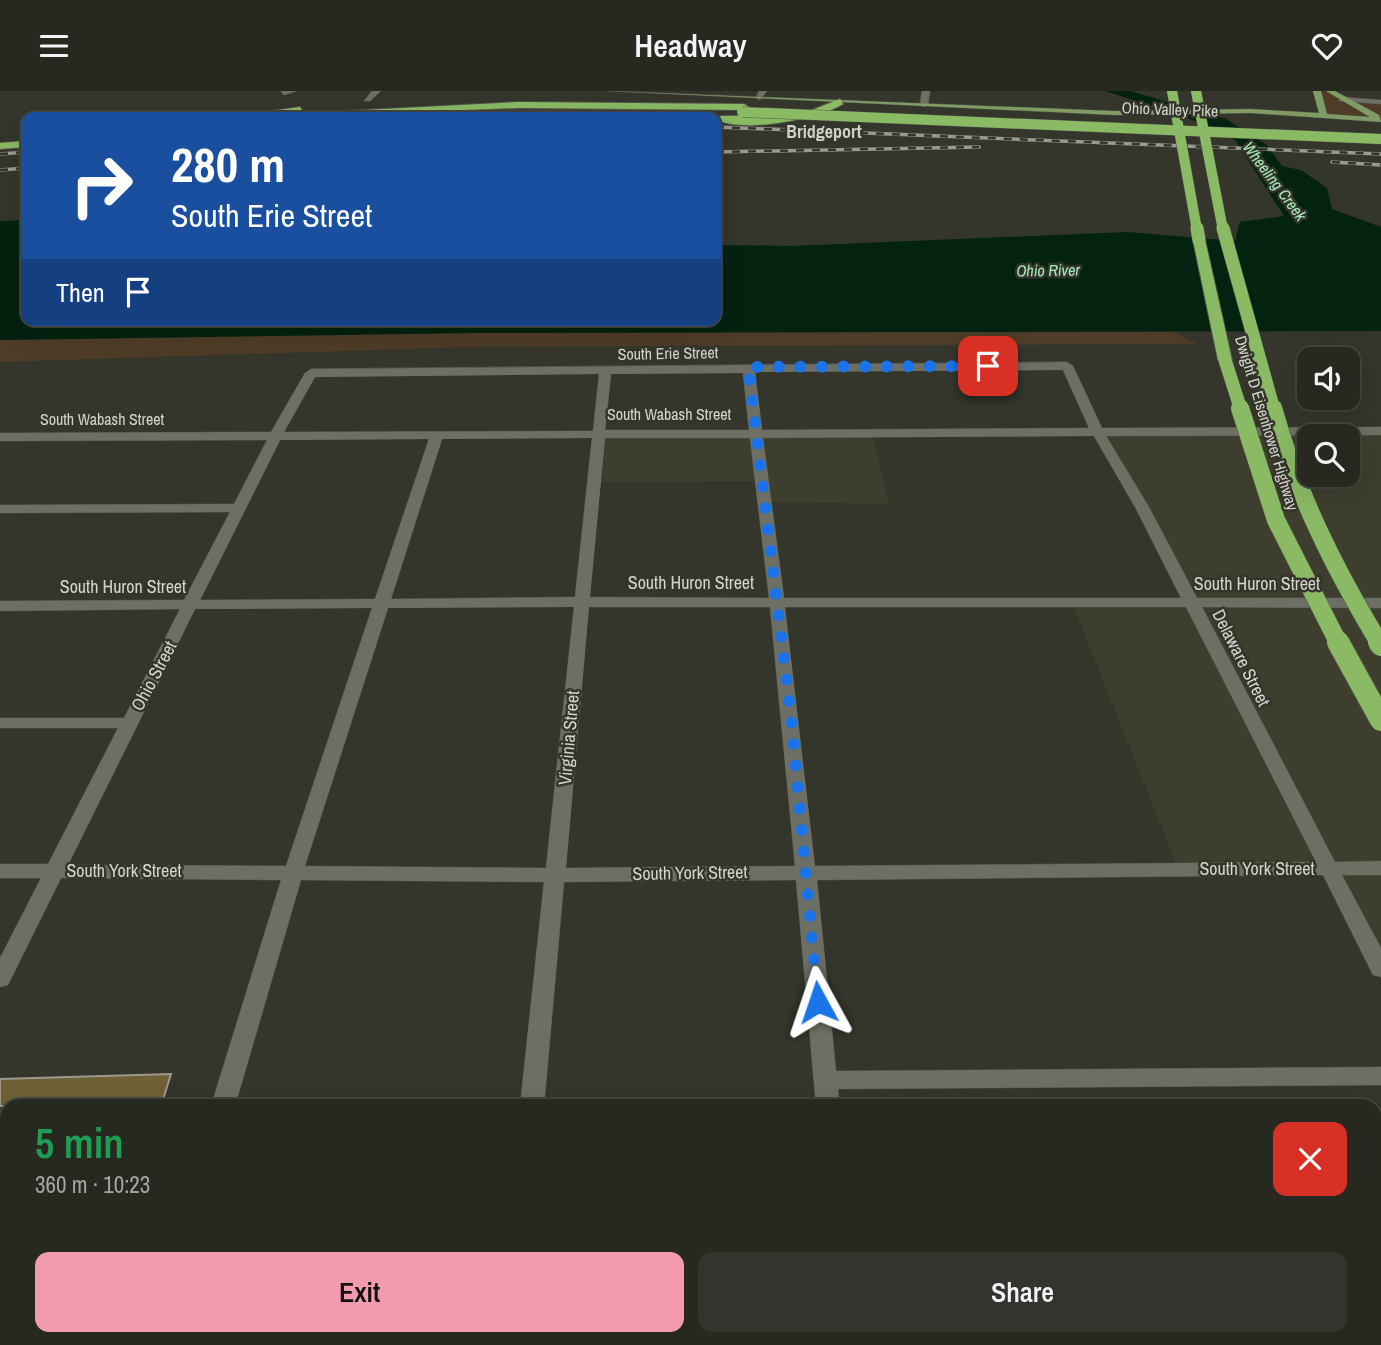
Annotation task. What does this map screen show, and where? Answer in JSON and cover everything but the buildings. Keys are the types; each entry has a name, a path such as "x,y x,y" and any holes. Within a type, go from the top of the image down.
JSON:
{"highway":[{"name":"Dwight D Eisenhower Highway","path":"1172,91 1199,240 1225,360 1276,520 1316,604 1381,720"},
{"name":"Dwight D Eisenhower Highway","path":"1196,91 1225,239 1286,454 1337,573 1381,645"},
{"path":"287,112 503,97 521,93"},
{"path":"721,119 791,117 832,109 840,101"},
{"name":"Ohio Valley Pike","path":"383,112 519,105 743,109 1381,133"},
{"name":"Ohio Valley Pike","path":"426,112 743,109 1381,139"},
{"path":"426,112 540,112"},
{"path":"0,144 21,142"}],"main road":[{"path":"613,91 761,94 840,101 1142,114 1235,111 1381,120"},
{"path":"840,101 844,91"},
{"path":"1317,91 1324,116"},
{"path":"1330,91 1381,120"}],"street":[{"path":"284,93 293,91"},
{"path":"368,99 377,91"},
{"path":"925,105 926,91"},
{"path":"1342,99 1381,102"},
{"name":"South Erie Street","path":"311,373 1067,366"},
{"name":"Delaware Street","path":"1067,366 1097,431 1142,507 1381,969"},
{"path":"748,367 758,432 806,871 827,1099"},
{"name":"Virginia Street","path":"533,1099 606,370"},
{"name":"Ohio Street","path":"0,979 276,435 311,373"},
{"name":"South Wabash Street","path":"0,437 598,432 1381,431"},
{"path":"225,1099 294,871 437,433"},
{"path":"0,509 241,508"},
{"name":"South Huron Street","path":"0,606 582,602 1381,603"},
{"path":"0,723 130,723"},
{"name":"South York Street","path":"0,871 556,874 1381,869"},
{"path":"825,1080 1381,1076"}],"shaded area":[{"path":"1317,91 1330,91 1342,99 1381,102 1381,120 1324,116"},
{"path":"1174,332 1197,344 470,347 0,362 0,340 471,333"},
{"path":"872,431 889,504 764,502 762,481 594,482 599,432"},
{"path":"1097,431 1297,431 1297,487 1360,487 1360,431 1381,431 1381,969 1329,869 1178,869 1072,603 1190,603"}],"water":[{"path":"1105,91 1130,91 1226,119 1267,145 1282,166 1301,170 1327,188 1332,209 1381,227 1381,331 471,333 0,340 0,221 21,220 21,326 721,326 721,245 792,246 1127,232 1235,241 1240,222 1284,216 1235,140 1188,118"}],"railway":[{"path":"721,127 1381,154"},
{"path":"721,152 979,147"},
{"path":"0,154 21,152"},
{"path":"1332,162 1381,165"},
{"path":"0,170 21,168"}],"district":[{"name":"Bridgeport","path":"824,132"}],"route":[{"path":"818,1002 791,717 748,367 988,366"}],"water label":[{"name":"Wheeling Creek","path":"1275,181"},
{"name":"Ohio River","path":"1048,270"}]}
